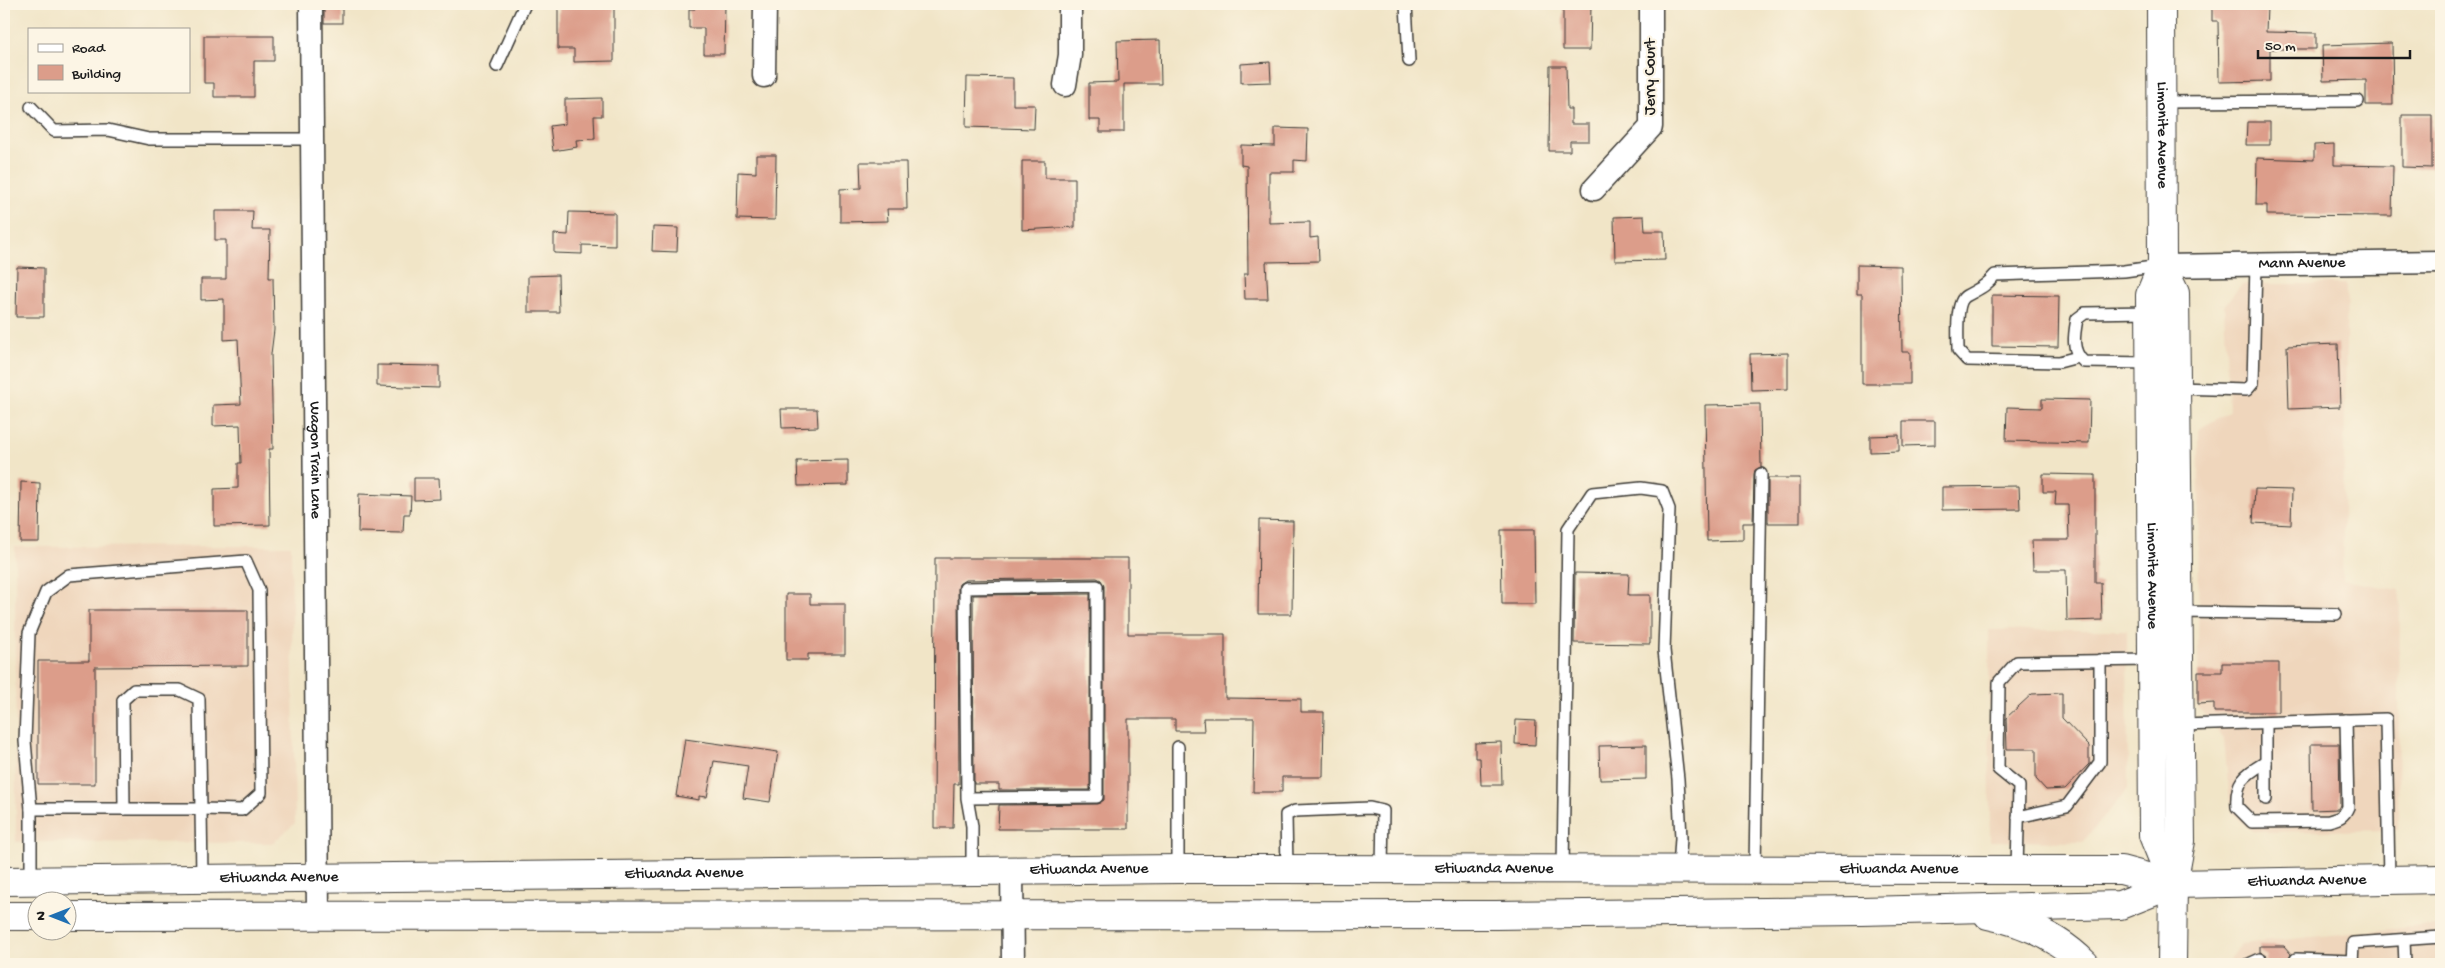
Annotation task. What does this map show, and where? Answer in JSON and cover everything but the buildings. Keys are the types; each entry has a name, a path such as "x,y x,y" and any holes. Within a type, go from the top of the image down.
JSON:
{"main road":[{"name":"Limonite Avenue","path":"2161,4 2162,266 2150,295 2151,660 2154,835 2173,884"},
{"name":"Limonite Avenue","path":"2162,266 2175,293 2182,841 2173,884 2172,964"},
{"name":"Etiwanda Avenue","path":"4,880 1178,869 2121,870 2173,884 2441,879"},
{"name":"Etiwanda Avenue","path":"78,916 1505,915 2120,904 2173,884"},
{"path":"1954,908 2004,918 2050,937 2073,952 2084,964"},
{"path":"4,916 28,916"}],"street":[{"name":"Wagon Train Lane","path":"311,4 316,877 318,916"},
{"path":"764,76 765,4"},
{"path":"1065,85 1070,55 1070,4"},
{"name":"Jerry Court","path":"1594,189 1651,127 1651,4"},
{"name":"Mann Avenue","path":"2162,266 2441,262"},
{"path":"1012,871 1013,964"}],"lane":[{"path":"497,66 525,4"},
{"path":"1406,4 1408,61"},
{"path":"2161,102 2358,101"},
{"path":"30,107 54,130 108,130 150,139 312,139"},
{"path":"2176,388 2247,390 2253,383 2256,264"},
{"path":"2078,357 2058,362 1967,360 1958,350 1959,308 1964,297 1985,287 1995,275 2124,271 2162,266"},
{"path":"2150,312 2085,313 2077,319 2074,335 2078,357 2084,362 2150,363"},
{"path":"1755,870 1760,474"},
{"path":"1563,869 1568,528 1592,493 1641,488 1662,491 1669,508 1664,650 1678,779 1681,838 1679,869"},
{"path":"30,881 31,808 25,741 28,634 46,592 69,575 246,561 259,590 261,792 242,810 31,808"},
{"path":"967,798 1097,797 1097,586 965,588 967,798 972,826 972,871"},
{"path":"2178,612 2336,614"},
{"path":"2018,817 2067,806 2100,762 2100,660"},
{"path":"2017,870 2019,786 1998,769 1999,682 2017,662 2151,660"},
{"path":"124,809 124,700 134,690 180,690 199,699 202,878"},
{"path":"2180,725 2386,719 2389,880"},
{"path":"2266,762 2244,776 2237,789 2237,807 2252,822 2330,822 2338,819 2344,815 2348,807 2346,720"},
{"path":"2266,723 2266,799"},
{"path":"1178,747 1178,869"},
{"path":"1287,869 1286,815 1295,811 1370,808 1382,810 1382,869"},
{"path":"2296,958 2352,962 2353,943 2441,938"},
{"path":"2404,940 2404,964"}],"shaded area":[{"path":"2242,284 2347,284 2342,580 2400,590 2398,830 2254,832 2231,813 2224,739 2198,707 2199,429 2229,412 2224,306"},
{"path":"291,546 295,823 273,843 16,842 15,547"},
{"path":"1989,630 2127,630 2128,789 2083,842 1990,841"},
{"path":"2422,926 2441,926 2441,964 2227,964 2241,944"}]}
